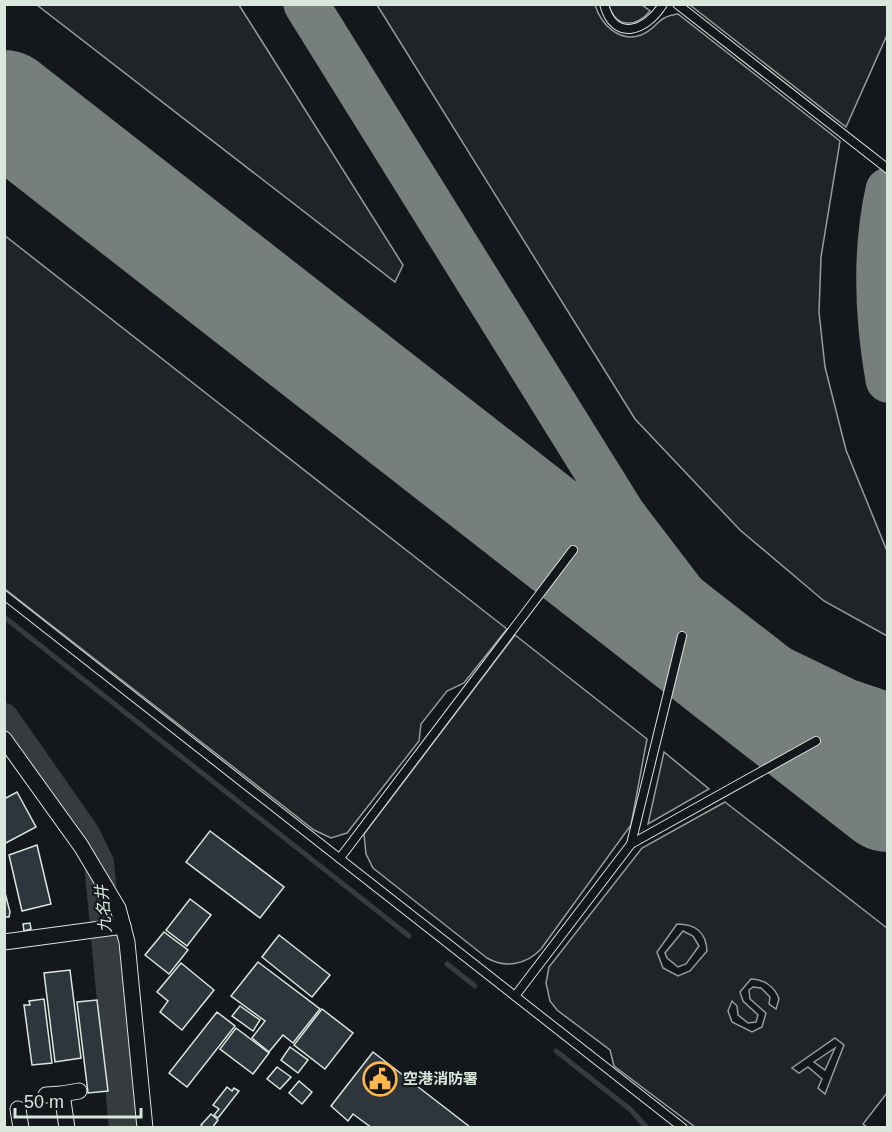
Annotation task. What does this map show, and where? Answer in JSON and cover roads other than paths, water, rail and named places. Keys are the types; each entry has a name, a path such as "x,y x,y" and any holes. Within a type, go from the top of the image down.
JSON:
{"street":[{"path":"4,738 106,886 118,908 127,942 141,1127"},
{"path":"4,942 123,926"},
{"path":"46,1095 79,1091"},
{"path":"62,1094 67,1128"},
{"path":"18,1109 21,1128"}],"lane":[{"path":"604,4 613,23 623,29 647,24 663,4"},
{"path":"677,4 888,169"},
{"path":"340,858 573,550"},
{"path":"4,595 683,1128"},
{"path":"632,844 682,636"},
{"path":"515,996 632,844 816,741"}],"waterway":[{"path":"4,617 409,936"},
{"name":"九名井","path":"4,718 85,834 99,863 124,1128"},
{"path":"447,964 475,986"},
{"path":"556,1051 631,1110 647,1128"}],"place":[{"name":"空港消防署","path":"380,1079"}]}
